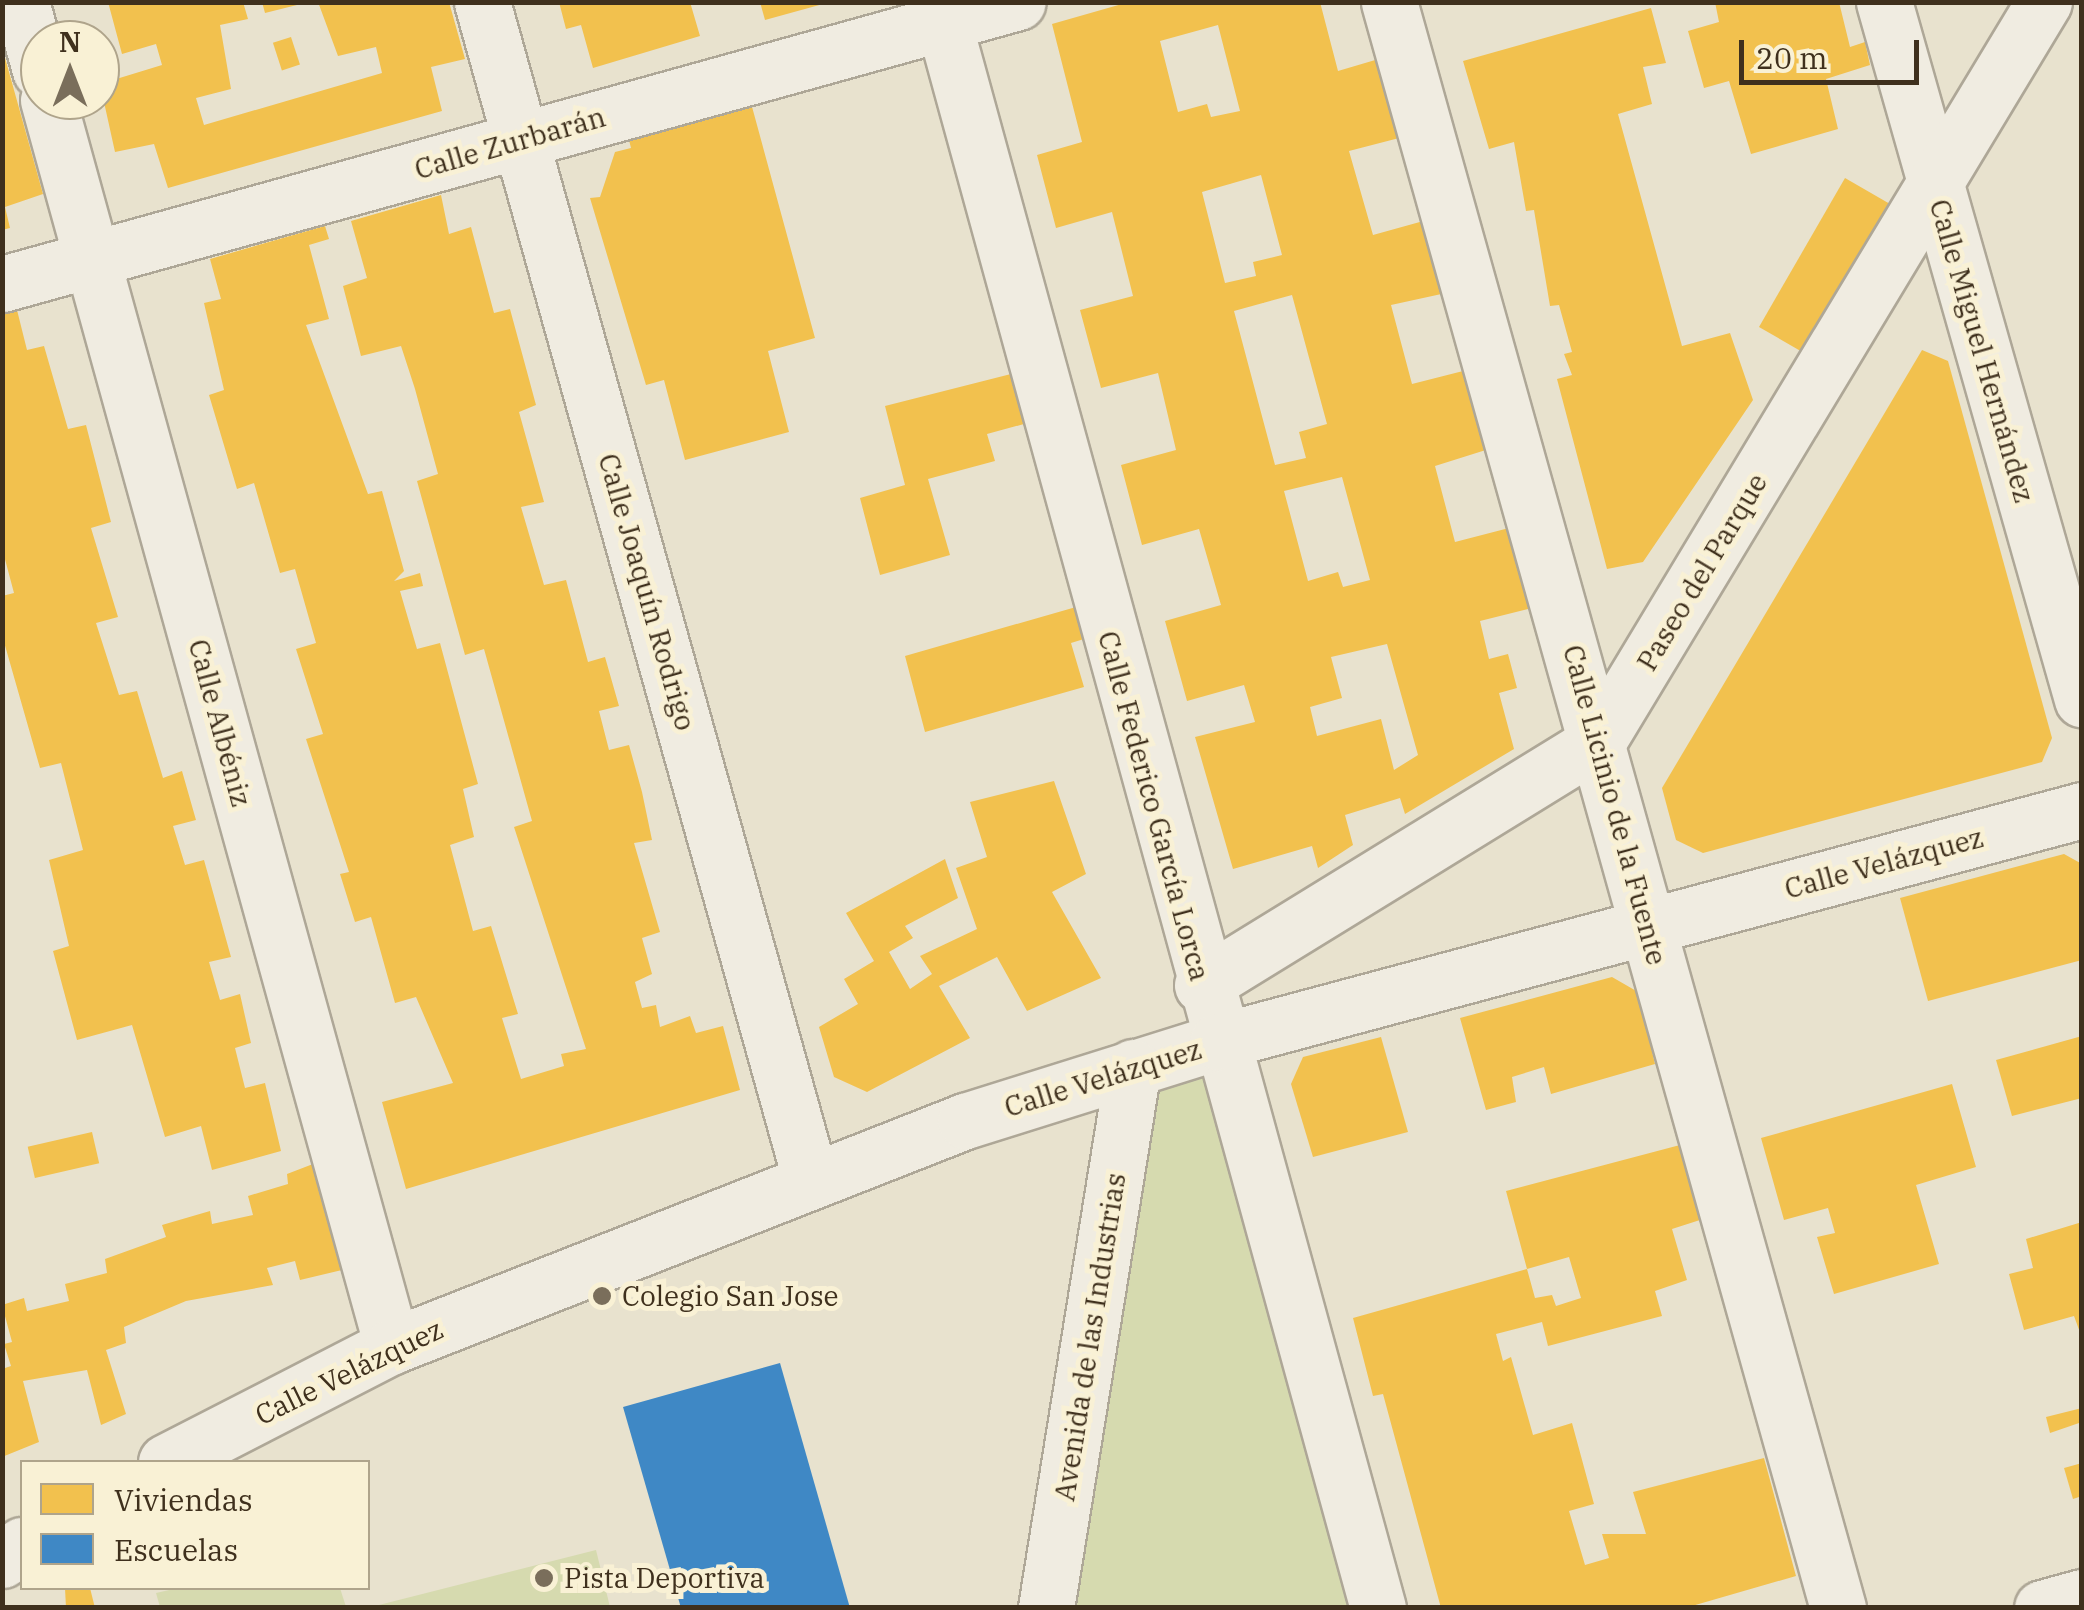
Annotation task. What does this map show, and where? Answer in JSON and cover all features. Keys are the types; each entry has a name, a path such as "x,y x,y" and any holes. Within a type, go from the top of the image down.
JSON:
{"street":[{"name":"Calle Joaquín Rodrigo","path":"482,2 812,1181"},
{"name":"Calle Zurbarán","path":"2,284 521,140 940,13 1018,2"},
{"name":"Calle Licinio de la Fuente","path":"1389,2 1838,1608"},
{"name":"Calle Miguel Hernández","path":"1884,2 2082,699"},
{"name":"Paseo del Parque","path":"1202,985 1598,742 1935,189 2044,2"},
{"name":"Calle Federico García Lorca","path":"940,13 1217,1042 1378,1608"},
{"name":"Calle Albéniz","path":"54,120 392,1346"},
{"name":"Calle Velázquez","path":"170,1460 392,1346 812,1181 1133,1067 2082,810"},
{"name":"Avenida de las Industrias","path":"1046,1608 1133,1067"},
{"path":"2042,1608 2082,1596"}],"green space":[{"path":"1217,1042 1378,1607 1046,1608 1133,1067"},
{"name":"Pista Deportiva","path":"596,1550 610,1607 375,1606"},
{"path":"341,1590 346,1607 160,1607 156,1593"}],"building: Viviendas":[{"path":"108,2 243,2 248,19 220,25 231,89 196,98 204,125 382,73 376,47 338,56 318,2 449,2 465,59 431,67 442,111 168,188 154,144 115,152 108,120 120,120 120,78 162,65 156,44 122,54 120,20 113,20"},
{"path":"262,2 301,2 301,4 265,13"},
{"path":"559,2 690,2 700,36 593,68 581,25 566,29"},
{"path":"760,2 823,2 823,4 765,20"},
{"path":"1129,2 1320,2 1338,71 1382,58 1403,137 1349,151 1373,235 1427,220 1446,293 1391,305 1412,384 1467,370 1489,449 1435,466 1455,542 1509,528 1532,608 1480,621 1489,659 1508,654 1517,688 1499,693 1514,749 1405,814 1400,798 1345,815 1353,845 1318,868 1312,846 1233,869 1195,737 1255,722 1244,685 1187,701 1165,621 1221,605 1199,529 1142,545 1121,465 1176,450 1158,373 1101,388 1080,310 1133,296 1112,212 1056,228 1037,155 1082,142 1052,24","holes":["1218,25 1240,111 1211,117 1207,104 1178,112 1160,41","1261,175 1282,255 1253,262 1256,276 1225,283 1202,192","1292,295 1327,424 1299,432 1306,458 1275,465 1234,311","1342,477 1370,580 1343,587 1338,572 1308,581 1284,491","1387,644 1418,755 1394,770 1381,719 1317,736 1310,707 1342,698 1331,657"]},
{"path":"1715,2 1839,2 1850,47 1865,42 1870,65 1826,79 1838,129 1751,154 1729,81 1704,88 1688,31 1719,22"},
{"path":"1651,8 1666,63 1643,67 1652,104 1618,114 1682,346 1730,333 1753,400 1643,562 1607,569 1557,379 1572,375 1564,354 1572,352 1559,305 1550,306 1534,210 1526,211 1514,142 1489,149 1463,61"},
{"path":"291,37 300,65 282,70 273,43"},
{"path":"2,47 43,194 5,207 10,228 2,230"},
{"path":"751,103 815,338 768,351 789,432 685,460 664,380 646,385 590,198 600,197 615,152 631,148 628,136"},
{"path":"1845,178 1889,203 1803,352 1759,327"},
{"path":"441,195 449,234 471,227 494,313 510,309 536,405 519,412 544,502 521,507 544,585 566,580 588,662 605,657 619,706 599,711 609,750 629,745 642,792 652,840 634,843 660,932 642,938 652,974 635,982 642,1008 656,1005 660,1027 690,1016 696,1033 723,1026 740,1090 406,1189 382,1102 453,1083 416,997 395,1003 371,917 355,922 340,874 349,872 306,739 323,734 296,649 316,643 295,569 280,573 254,483 237,489 209,395 224,390 204,303 221,299 210,259 325,226 329,239 309,245 329,319 306,325 368,494 382,491 404,571 394,581 420,573 423,586 400,591 417,649 440,643 478,784 463,789 474,837 450,845 473,931 491,926 518,1014 502,1018 521,1079 564,1066 561,1054 586,1049 514,827 532,821 484,649 465,655 417,481 438,474 415,389 401,346 361,356 343,286 367,278 351,221"},
{"path":"17,310 27,350 44,346 68,429 86,425 111,522 91,528 118,617 96,623 119,695 137,691 163,778 182,771 196,820 173,826 185,865 204,860 231,957 209,962 220,1000 240,994 251,1043 235,1048 245,1088 265,1083 281,1151 212,1170 201,1126 165,1137 132,1025 77,1040 53,951 69,946 49,860 83,850 61,763 40,768 2,635 2,596 14,593 2,548 2,315"},
{"path":"1922,350 1948,361 2052,738 2042,762 1703,853 1676,840 1662,788"},
{"path":"1011,374 1024,424 987,434 995,461 928,479 950,555 880,575 860,498 905,485 885,406"},
{"path":"1076,607 1084,639 1071,643 1084,687 925,732 905,656"},
{"path":"1054,781 1086,874 1052,892 1101,978 1027,1011 997,957 939,986 970,1038 867,1092 834,1077 819,1027 858,1004 844,979 874,961 846,913 945,859 958,898 905,926 913,938 889,952 910,989 932,974 920,956 977,929 956,868 987,857 970,802"},
{"path":"2064,854 2082,864 2082,960 1928,1001 1900,898"},
{"path":"1612,977 1638,992 1655,1064 1551,1094 1544,1067 1512,1077 1516,1102 1486,1110 1460,1018"},
{"path":"2082,1036 2082,1098 2012,1116 1996,1060"},
{"path":"1381,1037 1408,1132 1313,1157 1291,1084 1303,1057"},
{"path":"1952,1084 1976,1167 1916,1185 1939,1264 1834,1294 1817,1237 1835,1233 1828,1208 1784,1220 1761,1138"},
{"path":"92,1132 99,1163 35,1178 28,1147"},
{"path":"1680,1145 1700,1220 1672,1229 1687,1280 1655,1291 1662,1316 1548,1346 1542,1322 1496,1334 1503,1361 1511,1357 1533,1435 1572,1423 1594,1504 1569,1511 1585,1565 1609,1558 1602,1534 1646,1534 1633,1492 1764,1458 1796,1576 1685,1608 1441,1608 1383,1394 1373,1396 1353,1318 1527,1269 1506,1191","holes":["1569,1257 1581,1298 1556,1306 1552,1295 1535,1298 1527,1269"]},
{"path":"313,1164 342,1270 300,1280 295,1261 267,1268 273,1285 186,1301 124,1327 126,1343 106,1350 126,1414 101,1425 87,1370 23,1381 39,1442 2,1457 2,1369 11,1366 4,1344 12,1342 2,1305 24,1298 27,1311 69,1301 65,1284 107,1273 105,1259 166,1237 162,1225 210,1211 212,1224 253,1215 248,1196 288,1184 287,1174"},
{"path":"2082,1222 2082,1338 2074,1316 2024,1330 2009,1274 2033,1268 2026,1239"},
{"path":"2082,1408 2082,1422 2050,1433 2046,1417"},
{"path":"2082,1463 2082,1496 2073,1499 2064,1468"},
{"path":"65,1590 90,1590 95,1608 66,1608"}],"building: Escuelas":[{"path":"780,1363 850,1608 681,1608 623,1407"}],"place":[{"name":"Colegio San Jose","path":"602,1296"},
{"name":"Pista Deportiva","path":"544,1578"}]}
